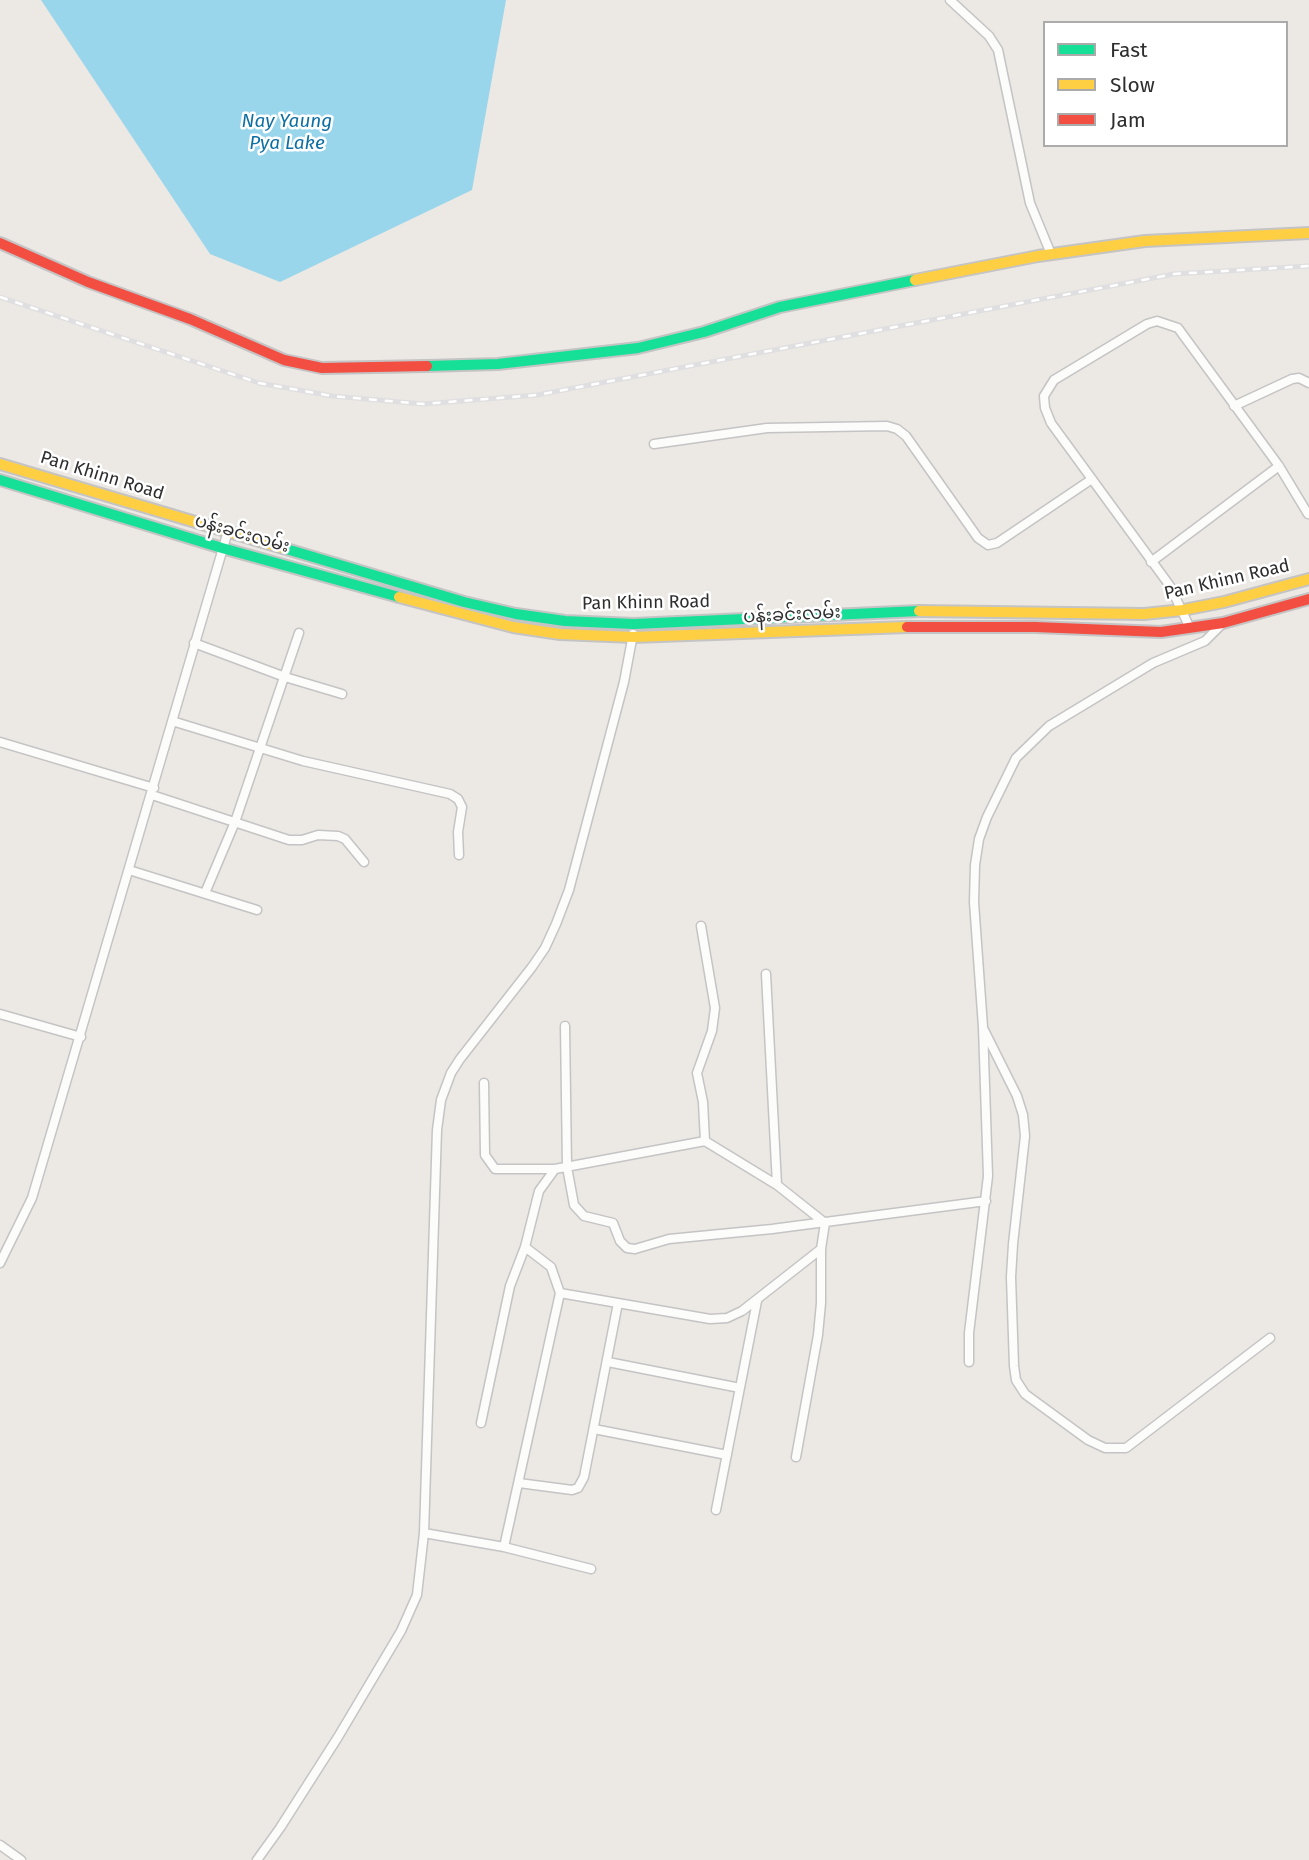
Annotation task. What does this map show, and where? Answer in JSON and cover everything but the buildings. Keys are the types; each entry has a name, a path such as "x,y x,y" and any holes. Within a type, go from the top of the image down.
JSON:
{"main road":[{"path":"0,243 88,282 190,319 284,360 322,368 475,365 638,348 704,332 787,305 1051,254 1145,242 1309,233"},
{"name":"Pan Khinn Road","path":"0,464 464,602 516,614 565,621 634,624 941,610 1102,615 1183,610 1309,579"},
{"name":"ပန်းခင်းလမ်း","path":"0,480 223,548 513,627 560,634 633,637 735,635 937,626 1035,626 1161,632 1223,623 1309,599"}],"street":[{"path":"950,0 989,36 998,50 1030,203 1051,254"},
{"path":"1190,628 1170,586 1051,423 1044,396 1054,380 1147,324 1157,321 1178,328 1279,466 1308,514"},
{"path":"1234,407 1292,379 1299,378 1309,383"},
{"path":"654,443 767,429 887,426 897,429 906,436 978,538 988,545 997,543 1092,479"},
{"path":"1151,562 1279,466"},
{"path":"0,1262 32,1198 228,531"},
{"path":"969,1362 969,1333 988,1176 983,1027 974,902 979,839 1016,758 1049,726 1153,663 1205,640 1223,623"},
{"path":"257,1860 281,1828 338,1737 410,1614 419,1586 424,1533 437,1130 441,1100 451,1073 460,1059 532,967 556,924 576,865 624,682 634,624"},
{"path":"205,893 235,822 299,633"},
{"path":"194,643 285,677 342,694"},
{"path":"172,721 261,750 450,794 458,799 462,807 458,832 459,855"},
{"path":"0,742 289,840 302,840 318,835 338,836 345,839 364,862"},
{"path":"129,870 257,910"},
{"path":"701,926 715,1008 712,1031 697,1073 703,1102 705,1141"},
{"path":"766,974 777,1185"},
{"path":"0,1014 80,1037"},
{"path":"565,1026 567,1167 574,1205 584,1216 613,1223 623,1246 630,1249 669,1238 825,1223 986,1201"},
{"path":"983,1027 1024,1115 1024,1149 1011,1277 1014,1366 1016,1380 1024,1394 1088,1440 1105,1448 1126,1448 1270,1338"},
{"path":"484,1083 485,1155 495,1169 555,1169 705,1141 777,1185 825,1223"},
{"path":"481,1423 510,1286 525,1247 538,1191 555,1169"},
{"path":"796,1457 818,1335 821,1249 825,1223"},
{"path":"504,1547 560,1293 551,1267 525,1247"},
{"path":"560,1293 710,1319 727,1318 757,1301 821,1249"},
{"path":"716,1510 757,1301"},
{"path":"519,1483 559,1489 578,1488 584,1478 618,1303"},
{"path":"608,1362 740,1388"},
{"path":"594,1429 727,1455"},
{"path":"424,1533 504,1547 591,1569"},
{"path":"0,1845 21,1860"}],"water":[{"name":"Nay Yaung Pya Lake","path":"41,0 506,0 472,190 280,282 210,254"}],"railway":[{"path":"0,297 259,383 332,396 423,404 537,395 1174,274 1309,266"}],"traffic: fast":[{"path":"427,366 498,364 638,348 704,332 780,307 915,280"},
{"path":"0,480 222,548 399,597"},
{"path":"283,548 464,602 516,614 565,621 634,624 919,611"}],"traffic: slow":[{"path":"915,280 1038,256 1145,241 1309,233"},
{"path":"0,464 283,548"},
{"path":"919,611 1144,614 1224,602 1309,579"},
{"path":"399,597 513,627 560,634 633,637 907,627"}],"traffic: jam":[{"path":"0,243 88,282 190,319 284,360 322,368 427,366"},
{"path":"907,627 1035,627 1161,632 1223,623 1309,599"}]}
